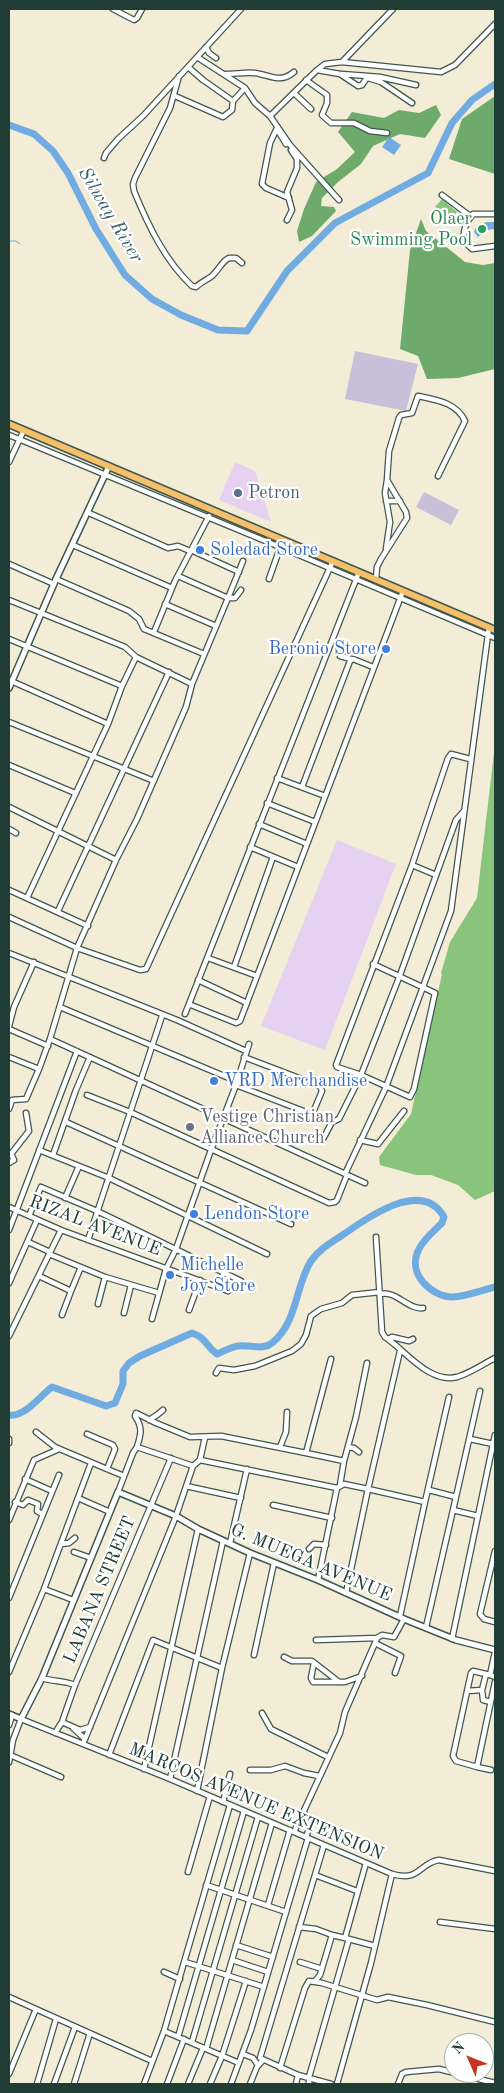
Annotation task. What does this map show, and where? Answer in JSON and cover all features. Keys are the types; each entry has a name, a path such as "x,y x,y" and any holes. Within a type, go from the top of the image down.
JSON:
{"main road":[{"path":"9,424 492,628"}],"street":[{"path":"113,9 134,20 142,9"},
{"path":"104,158 118,139 143,116 239,11 233,9"},
{"path":"342,62 393,9"},
{"path":"270,116 325,64 342,62 441,72 455,65 495,24"},
{"path":"206,47 209,53 216,58"},
{"path":"197,56 245,88 255,104 270,116 297,159 296,172 287,192 292,210 287,220"},
{"path":"188,67 233,101"},
{"path":"317,70 380,77 416,85"},
{"path":"224,74 253,73 274,79 284,79 294,72"},
{"path":"340,74 358,86 362,85 367,77"},
{"path":"179,76 175,96 135,178 133,184 134,191 152,230 174,267 192,286 197,286 211,277 220,265 230,258 236,258 242,263"},
{"path":"367,77 381,82 412,103"},
{"path":"306,80 326,95 327,103 322,115 327,121 335,124 354,123 370,131 387,133"},
{"path":"175,96 223,117 232,110 233,101 245,88"},
{"path":"294,93 311,109"},
{"path":"277,128 268,148 262,184 266,188 289,198"},
{"path":"277,128 339,200"},
{"path":"442,195 470,216"},
{"path":"495,214 477,213 470,216 464,232 466,245 476,249 495,246"},
{"path":"386,550 390,522 386,501 389,451 401,415 412,413 419,389"},
{"path":"418,396 446,402 457,409 465,421 438,476"},
{"path":"9,462 24,430"},
{"path":"9,435 495,638"},
{"path":"9,688 10,680 110,466"},
{"path":"376,579 377,567 386,550 406,522 406,512 387,480"},
{"path":"386,501 400,500"},
{"path":"154,632 172,588 212,510"},
{"path":"89,513 168,548 178,546 191,550 239,572"},
{"path":"269,579 283,540"},
{"path":"73,545 172,588"},
{"path":"9,1109 14,1099 26,1099 39,1070 78,948 186,707 192,684 243,561"},
{"path":"9,924 10,918 78,948 140,970 146,969 333,561"},
{"path":"9,564 129,611 139,619 142,628 204,654"},
{"path":"185,1014 360,572"},
{"path":"178,576 228,598 235,598 241,590"},
{"path":"189,1004 238,1023 403,591"},
{"path":"9,600 125,647 136,658 192,684"},
{"path":"165,604 216,626"},
{"path":"87,1095 130,1112 329,1203 338,1200 360,1140 386,1087 444,932 452,904 470,759 488,635 492,628"},
{"path":"9,640 122,686"},
{"path":"340,656 373,667"},
{"path":"27,898 108,724 122,686 136,658"},
{"path":"302,787 351,660"},
{"path":"58,911 169,672"},
{"path":"10,680 108,724"},
{"path":"9,722 154,781"},
{"path":"373,964 435,994 414,1092 408,1098 336,1065 373,964 412,866 449,756 455,755 470,759"},
{"path":"9,765 75,793"},
{"path":"277,778 325,796"},
{"path":"267,803 315,822"},
{"path":"9,807 116,860"},
{"path":"60,1007 312,1115 332,1122 339,1120 361,1075 400,976 456,820 464,811"},
{"path":"259,824 307,844"},
{"path":"9,829 16,832"},
{"path":"250,847 298,867"},
{"path":"234,967 273,857"},
{"path":"412,866 436,875"},
{"path":"9,890 88,926"},
{"path":"9,953 70,976 162,1016 177,1020 246,1052"},
{"path":"208,958 257,976"},
{"path":"34,962 14,1006 9,1027 48,1046"},
{"path":"198,980 247,1003"},
{"path":"88,1240 162,1016"},
{"path":"50,1039 365,1183"},
{"path":"152,1319 166,1269 176,1250 186,1217 249,1044"},
{"path":"9,1230 18,1211 39,1150 77,1052"},
{"path":"9,1056 39,1070"},
{"path":"53,1155 90,1057"},
{"path":"244,1058 320,1086 321,1094 312,1115"},
{"path":"360,1140 378,1144 404,1111"},
{"path":"9,1163 14,1160 11,1154 29,1131 26,1113"},
{"path":"66,1122 291,1224"},
{"path":"323,1139 332,1122"},
{"path":"39,1150 109,1178 186,1217 267,1254"},
{"path":"65,1198 79,1166"},
{"path":"29,1216 41,1187 98,1211 241,1280"},
{"name":"RIZAL AVENUE","path":"9,1207 61,1230 228,1291"},
{"path":"9,1283 37,1220"},
{"path":"9,1336 61,1230"},
{"path":"376,1237 382,1332 388,1339 421,1367 448,1377 466,1373 495,1358"},
{"path":"28,1242 105,1277 159,1293"},
{"path":"62,1315 81,1267"},
{"path":"216,1286 224,1273"},
{"path":"39,1276 71,1291"},
{"path":"98,1304 105,1277"},
{"path":"189,1310 200,1280"},
{"path":"124,1313 131,1285"},
{"path":"216,1374 219,1368 234,1370 254,1366 292,1351 301,1344 306,1335 311,1316 321,1309 342,1303 352,1295 389,1293 416,1308 423,1308"},
{"path":"388,1339 392,1337 409,1341 413,1339"},
{"path":"346,1593 400,1350"},
{"path":"306,1453 332,1359"},
{"path":"318,1580 367,1362"},
{"path":"426,1626 480,1391"},
{"path":"268,1905 292,1831 304,1812 340,1733 345,1712 376,1640 382,1635 394,1637 402,1618 425,1502 449,1397"},
{"path":"149,1420 163,1410"},
{"path":"280,1447 286,1432 287,1412"},
{"path":"9,1762 13,1740 21,1719 42,1678 137,1447 141,1427 135,1414 138,1413 149,1420 184,1434 205,1437 221,1436 344,1461"},
{"path":"36,1432 46,1442 59,1449 124,1476"},
{"path":"87,1434 114,1446 108,1469"},
{"path":"452,1639 495,1435"},
{"path":"72,1727 84,1742 176,1516 193,1466 200,1460 205,1437"},
{"path":"470,1439 493,1444"},
{"path":"137,1447 193,1466"},
{"path":"348,1447 354,1448 359,1452"},
{"path":"9,1520 15,1502 35,1459 59,1449"},
{"name":"LABANA STREET","path":"55,1733 62,1722 75,1685 171,1458"},
{"path":"200,1460 339,1487 348,1484 425,1502"},
{"path":"9,1672 44,1589 91,1463"},
{"path":"230,1543 246,1469"},
{"path":"9,1598 59,1475"},
{"path":"25,1479 52,1491"},
{"path":"186,1486 241,1498"},
{"path":"428,1490 456,1497"},
{"name":"G. MUEGA AVENUE","path":"118,1492 176,1516 198,1529 274,1564 318,1580 402,1618 426,1626 452,1639 495,1651"},
{"path":"78,1498 110,1512"},
{"path":"15,1502 23,1505 28,1500 38,1504 37,1510 42,1514"},
{"path":"273,1506 332,1518"},
{"path":"453,1510 478,1516"},
{"path":"144,1769 198,1529"},
{"path":"61,1544 69,1543 75,1538"},
{"path":"170,1779 223,1541"},
{"path":"309,1549 313,1544 326,1545"},
{"path":"495,1551 480,1614 482,1618 495,1622"},
{"path":"74,1552 91,1558"},
{"path":"197,1791 222,1668 250,1553"},
{"path":"254,1655 274,1564"},
{"path":"44,1589 73,1600"},
{"path":"109,1755 153,1640 222,1668"},
{"path":"316,1640 376,1640 401,1656 395,1673"},
{"path":"492,1702 483,1700 482,1690 495,1651"},
{"path":"9,1652 15,1655"},
{"path":"284,1657 292,1661 310,1661 338,1682"},
{"path":"314,1663 311,1678 313,1682 338,1682 362,1676"},
{"path":"491,1770 453,1759 472,1672 488,1674 495,1678"},
{"path":"42,1678 61,1680 75,1685"},
{"path":"477,1767 495,1682"},
{"path":"467,1691 482,1690"},
{"path":"262,1713 272,1729 328,1757"},
{"path":"9,1725 10,1714"},
{"name":"MARCOS AVENUE EXTENSION","path":"10,1714 55,1733 84,1742 109,1755 170,1779 392,1874 412,1875 434,1861 440,1860 495,1871"},
{"path":"62,1722 83,1730 90,1727"},
{"path":"10,1755 61,1777"},
{"path":"250,1770 271,1770 285,1766 304,1774 319,1776"},
{"path":"222,1802 230,1774"},
{"path":"188,1872 210,1796"},
{"path":"144,2084 164,2031 230,1805"},
{"path":"178,2037 244,1811"},
{"path":"231,2084 244,2054 307,1838 310,1826 304,1812"},
{"path":"192,2042 258,1817"},
{"path":"188,2084 204,2048 272,1823"},
{"path":"262,2060 260,2056 324,1845"},
{"path":"309,2084 309,2078 347,1939 357,1891 366,1863"},
{"path":"337,2084 375,1946 392,1874"},
{"path":"314,1875 357,1891"},
{"path":"206,1885 286,1912"},
{"path":"440,1922 495,1929"},
{"path":"299,1927 316,1929 375,1946"},
{"path":"315,1981 320,1975 332,1935"},
{"path":"236,1945 273,1957"},
{"path":"232,1960 268,1972"},
{"path":"185,1962 264,1987"},
{"path":"300,1962 322,1969"},
{"path":"164,1972 180,1979"},
{"path":"320,1975 322,1983"},
{"path":"210,2084 222,2056 246,1981"},
{"path":"280,2068 306,1985 309,1981 361,1993 376,2000 388,1997 495,2022"},
{"path":"9,1997 152,2061"},
{"path":"9,2074 36,2009"},
{"path":"37,2084 56,2018"},
{"path":"54,2084 75,2027"},
{"path":"164,2031 239,2063"},
{"path":"74,2084 90,2033"},
{"path":"167,2084 184,2039"},
{"path":"244,2054 253,2058 258,2065"},
{"path":"250,2084 262,2060"},
{"path":"262,2060 298,2075 331,2084"},
{"path":"398,2084 402,2074 406,2072 434,2069 495,2083"},
{"path":"296,2084 298,2075"}],"shaded area":[{"path":"355,351 418,364 406,411 345,399"},
{"path":"235,462 255,471 271,522 219,500"},
{"path":"424,492 459,510 451,525 416,507"},
{"path":"337,840 396,864 325,1050 261,1026"}],"green space":[{"path":"495,96 495,174 449,159 462,119"},
{"path":"436,105 441,115 425,138 400,134 373,146 361,164 338,182 322,198 321,206 334,207 336,211 312,236 299,242 297,231 316,182 337,169 355,152 338,132 352,112 384,118 399,110 419,113"},
{"path":"442,199 457,212 451,220 435,207"},
{"path":"421,219 426,231 465,262 483,265 495,263 495,369 458,378 427,379 418,356 400,349 410,250"},
{"path":"495,744 495,1191 475,1200 458,1185 431,1175 416,1175 380,1165 379,1157 411,1114 441,973 450,942 477,898"}],"water":[{"path":"389,137 401,145 394,155 382,147"},
{"name":"Olaer Swimming Pool","path":"486,222 495,222 495,229 486,230 478,237 474,232 475,229"}],"waterway":[{"name":"Silway River","path":"9,125 34,134 53,151 68,173 96,229 125,275 152,299 181,315 218,330 247,331 287,271 335,223 428,173 452,123 472,100 495,84"},
{"path":"9,241 16,241 20,244"},
{"path":"9,1415 21,1413 52,1387 106,1406 115,1403 123,1384 123,1371 129,1363 140,1356 192,1333 204,1340 217,1354 238,1346 264,1347 272,1343 287,1325 306,1271 318,1253 366,1219 394,1205 409,1201 422,1201 434,1206 444,1217 442,1223 421,1245 416,1258 418,1275 423,1282 437,1293 453,1297 495,1287"}],"place":[{"name":"Olaer Swimming Pool","path":"482,229"},
{"name":"Petron","path":"238,493"},
{"name":"Soledad Store","path":"200,550"},
{"name":"Beronio Store","path":"386,649"},
{"name":"VRD Merchandise","path":"214,1081"},
{"name":"Vestige Christian Alliance Church","path":"190,1127"},
{"name":"Lendon Store","path":"194,1214"},
{"name":"Michelle Joy Store","path":"170,1275"}]}
